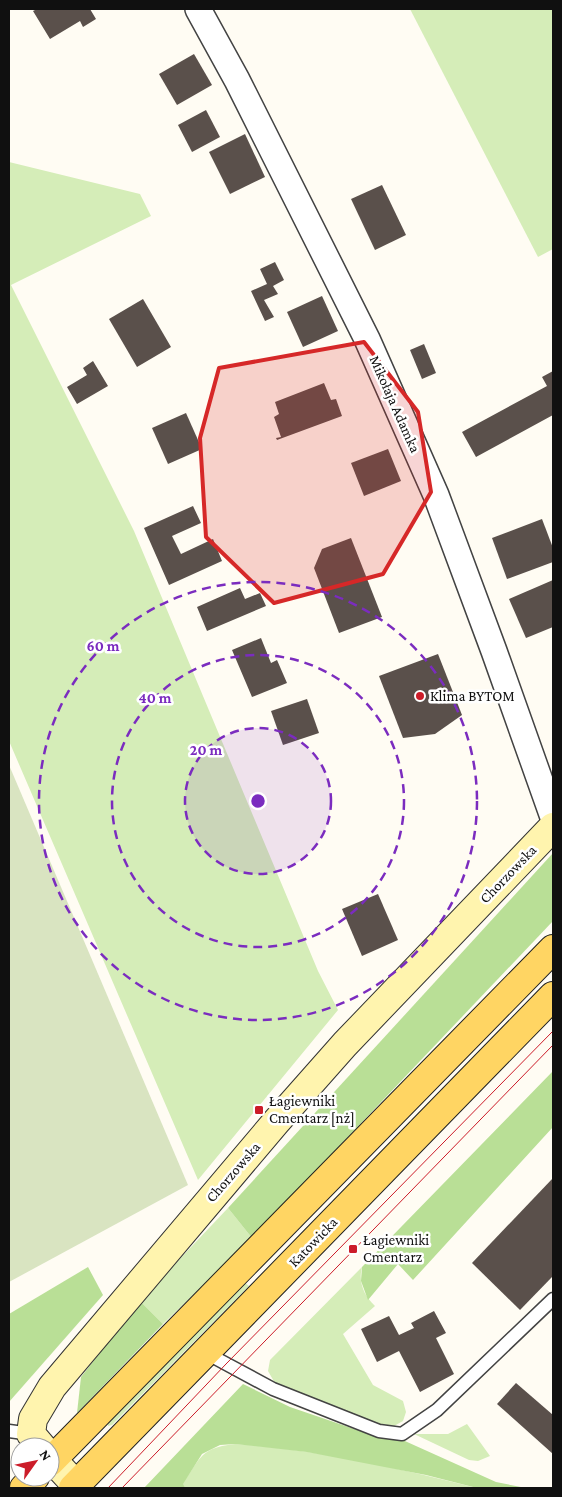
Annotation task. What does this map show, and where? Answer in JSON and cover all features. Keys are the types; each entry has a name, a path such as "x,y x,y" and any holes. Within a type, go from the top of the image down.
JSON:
{"main road":[{"name":"Chorzowska","path":"54,1437 553,949"},
{"name":"Katowicka","path":"75,1486 553,996"}],"street":[{"name":"Mikołaja Adamka","path":"198,9 237,80 367,339 432,486 494,651 553,817"},
{"name":"Chorzowska","path":"36,1437 33,1419 52,1387 276,1122 345,1044 553,827"},
{"path":"60,1473 75,1486"}],"lane":[{"path":"206,1353 273,1389 379,1431 402,1434 438,1410 553,1299"}],"highlighted area":[{"path":"364,342 418,412 431,492 383,574 274,603 206,537 200,438 219,368"}],"green space":[{"path":"410,9 553,9 553,249 538,257"},
{"path":"9,162 140,194 151,216 11,285 134,531 318,971 338,1010 198,1180 9,741"},
{"path":"9,765 188,1185 9,1282"},
{"path":"553,853 553,921 252,1238 228,1208"},
{"path":"553,1071 553,1127 413,1280 398,1264 368,1300 361,1281 362,1267"},
{"path":"228,1208 252,1238 163,1324 140,1301"},
{"path":"88,1267 103,1295 9,1402 9,1314"},
{"path":"362,1267 361,1283 368,1298 375,1306 343,1334 373,1385 403,1401 406,1412 403,1421 394,1426 373,1423 276,1385 268,1371 270,1360"},
{"path":"244,1282 249,1286 112,1425 108,1426 108,1420"},
{"path":"140,1301 163,1324 77,1413 81,1377"},
{"path":"243,1384 290,1407 366,1433 396,1437 496,1482 526,1488 477,1488 426,1475 307,1452 235,1444 220,1445 202,1454 183,1484 185,1488 144,1488"},
{"path":"467,1424 490,1456 478,1461 469,1460 414,1434 448,1434"},
{"path":"235,1444 296,1450 357,1460 477,1488 178,1488 205,1453 222,1446"}],"building":[{"path":"37,9 90,9 96,19 83,27 80,21 50,39 33,11"},
{"path":"194,54 212,85 177,105 159,74"},
{"path":"206,110 220,137 192,152 178,125"},
{"path":"245,134 265,177 230,194 209,152"},
{"path":"382,185 406,235 375,250 351,199"},
{"path":"275,262 284,280 273,286 278,294 264,300 274,317 265,321 251,291 267,284 260,269"},
{"path":"322,296 338,331 303,347 287,312"},
{"path":"143,299 171,347 137,367 109,319"},
{"path":"424,344 436,373 422,379 410,350"},
{"path":"93,361 108,386 77,404 67,387 87,375 83,368"},
{"path":"553,371 553,415 476,457 462,432 547,386 542,377"},
{"path":"324,383 331,400 336,399 342,416 277,440 276,438 281,437 274,417 279,414 275,402"},
{"path":"186,413 202,449 168,464 152,428"},
{"path":"388,449 401,481 364,496 351,463"},
{"path":"193,506 201,523 172,536 181,554 213,539 222,561 169,585 144,528"},
{"path":"542,519 553,548 553,562 507,579 492,538"},
{"path":"351,538 382,617 339,633 314,568 322,549"},
{"path":"553,580 553,627 526,638 509,599"},
{"path":"240,588 245,599 260,593 266,606 207,631 197,607"},
{"path":"261,638 271,663 277,660 287,683 252,697 232,650"},
{"name":"Klima BYTOM","path":"438,654 462,715 435,734 403,738 379,676"},
{"path":"307,699 319,733 283,745 271,711"},
{"path":"378,894 398,940 362,956 342,909"},
{"path":"553,1178 553,1276 520,1310 472,1263"},
{"path":"434,1311 446,1333 436,1338 454,1374 420,1392 399,1351 377,1362 361,1329 389,1316 399,1335 414,1328 411,1323"},
{"path":"516,1383 553,1415 553,1454 497,1404"}],"tram line":[{"path":"108,1488 226,1364 553,1031"},
{"path":"122,1488 553,1045"}],"place":[{"name":"Klima BYTOM","path":"420,696"},
{"name":"Łagiewniki Cmentarz [nż]","path":"259,1110"},
{"name":"Łagiewniki Cmentarz","path":"353,1249"}]}
